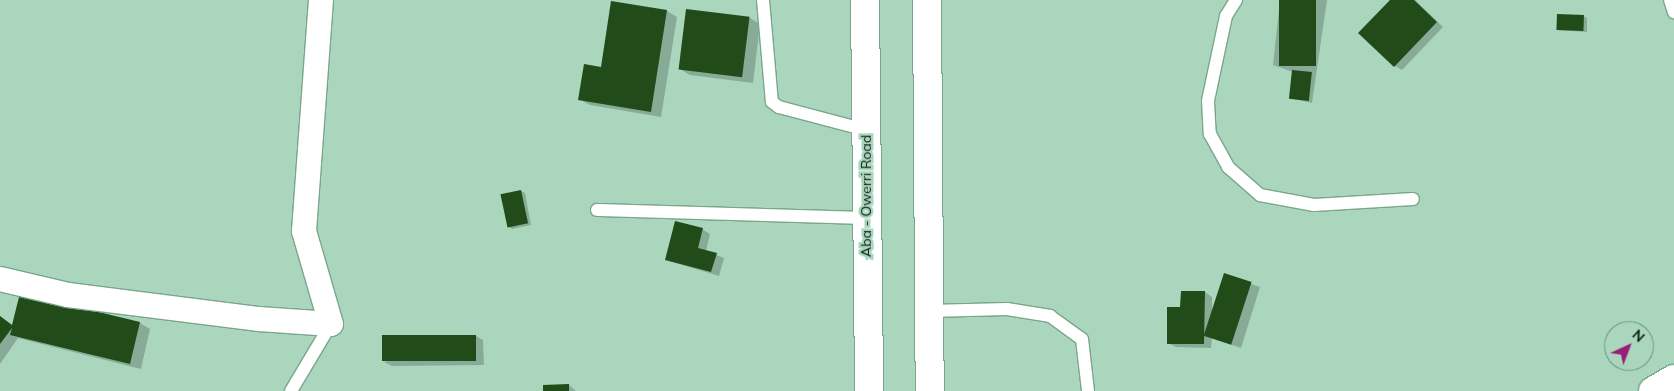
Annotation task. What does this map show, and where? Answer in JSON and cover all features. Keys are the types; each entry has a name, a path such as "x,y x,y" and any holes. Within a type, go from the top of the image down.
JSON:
{"main road":[{"name":"Aba - Owerri Road","path":"866,0 869,391"},
{"path":"927,0 930,391"},
{"path":"1653,391 1674,379"}],"street":[{"path":"0,280 68,294 259,319 331,324 304,232 321,0"}],"lane":[{"path":"762,0 772,102 779,107 866,130"},
{"path":"1236,0 1226,16 1208,101 1210,134 1228,167 1260,195 1314,205 1413,199"},
{"path":"1670,0 1674,12"},
{"path":"597,210 867,218"},
{"path":"929,311 1007,309 1050,316 1082,339 1088,391"},
{"path":"292,391 331,324"}],"building":[{"path":"1279,0 1316,0 1316,66 1279,66"},
{"path":"1390,0 1414,0 1437,22 1394,67 1358,33"},
{"path":"611,1 667,10 651,112 578,100 584,64 601,67"},
{"path":"686,9 750,17 742,77 679,70"},
{"path":"1557,14 1584,15 1583,31 1556,30"},
{"path":"1292,70 1312,72 1309,101 1289,99"},
{"path":"521,190 528,223 508,228 500,194"},
{"path":"675,221 703,228 698,248 717,253 711,272 665,260"},
{"path":"1224,273 1252,282 1231,345 1204,336"},
{"path":"1181,291 1205,291 1204,344 1167,344 1167,307 1180,307"},
{"path":"20,293 140,322 130,364 10,335 12,328 0,344 0,316 12,325"},
{"path":"382,335 476,335 476,361 382,361"},
{"path":"569,384 569,391 543,391 543,385"}]}
